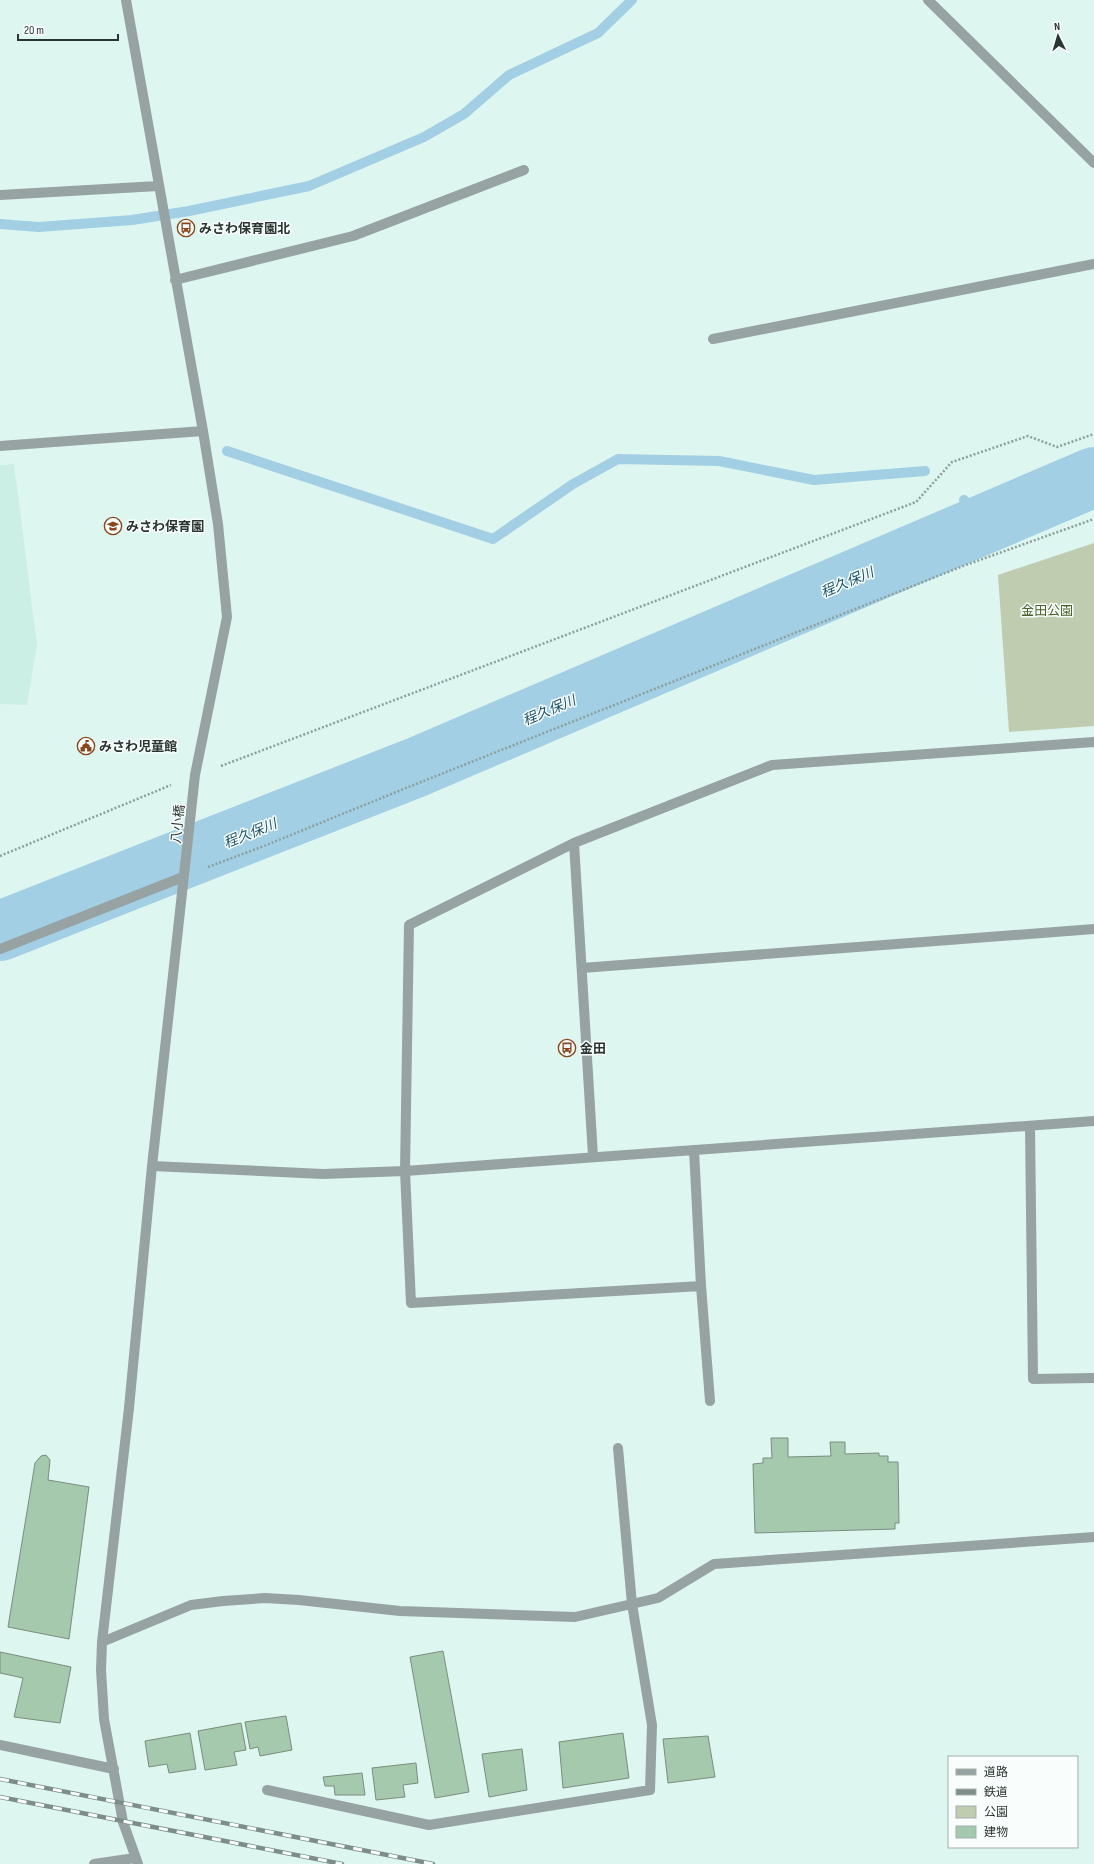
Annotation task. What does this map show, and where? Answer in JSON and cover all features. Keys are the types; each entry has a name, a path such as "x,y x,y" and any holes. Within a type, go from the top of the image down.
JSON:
{"street":[{"name":"八小橋","path":"126,0 203,431 218,524 227,618 194,780 186,866 152,1166 129,1408 102,1642 101,1670 104,1719 123,1822 137,1861"},
{"path":"932,2 1090,153 1094,163"},
{"path":"175,280 353,236 524,170"},
{"path":"0,195 159,188"},
{"path":"713,339 1094,264"},
{"path":"0,446 203,431"},
{"path":"701,1286 411,1303 406,1171 409,925 574,843 772,765 1094,742"},
{"path":"574,843 593,1156"},
{"path":"0,949 184,877"},
{"path":"582,968 1094,929"},
{"path":"152,1166 323,1174 406,1171 593,1156 1094,1121"},
{"path":"1030,1126 1033,1379 1094,1378"},
{"path":"694,1150 701,1286 710,1401"},
{"path":"267,1790 429,1826 650,1790 652,1725 632,1604 618,1448"},
{"path":"102,1642 191,1605 265,1598 299,1600 400,1611 575,1617 658,1598 714,1564 1094,1537"},
{"path":"0,1745 114,1769"},
{"path":"94,1864 137,1861"}],"path":[{"path":"0,856 916,502 952,462 1028,436 1057,447 1094,434"},
{"path":"184,877 963,566 1094,519"}],"shaded area":[{"path":"14,464 37,645 27,705 0,704 0,465"}],"green space":[{"name":"金田公園","path":"1094,543 1094,726 1009,732 998,575"}],"building":[{"path":"771,1438 788,1438 788,1457 831,1456 830,1442 845,1442 845,1454 879,1453 879,1456 888,1456 888,1462 898,1462 899,1523 895,1523 895,1529 755,1533 753,1464 763,1463 763,1458 772,1458"},
{"path":"46,1455 50,1460 48,1480 89,1487 69,1639 8,1627 35,1463 41,1456"},
{"path":"443,1651 469,1792 435,1798 410,1657"},
{"path":"0,1652 71,1667 60,1723 14,1717 23,1678 0,1673"},
{"path":"286,1716 292,1750 260,1756 258,1747 250,1749 245,1722"},
{"path":"241,1723 246,1750 234,1752 237,1765 205,1770 198,1731"},
{"path":"190,1733 196,1769 169,1773 167,1764 149,1767 145,1741"},
{"path":"623,1733 629,1778 563,1788 559,1742"},
{"path":"708,1736 715,1777 668,1783 663,1739"},
{"path":"522,1749 527,1790 489,1797 482,1754"},
{"path":"416,1763 418,1783 403,1785 405,1797 376,1800 372,1768"},
{"path":"362,1773 365,1795 335,1795 334,1786 325,1786 323,1777"}],"waterway":[{"path":"0,224 39,227 132,220 189,211 309,186 424,137 464,114 509,75 598,33 632,0"},
{"path":"227,451 493,539 573,484 618,459 719,461 814,480 925,471"},
{"name":"程久保川","path":"0,931 417,767 1094,477"},
{"path":"964,500 984,523"}],"railway":[{"path":"0,1779 433,1864"},
{"path":"0,1797 342,1864"}],"place":[{"name":"みさわ保育園北","path":"186,228"},
{"name":"みさわ保育園","path":"113,526"},
{"name":"みさわ児童館","path":"86,746"},
{"name":"金田","path":"567,1048"}]}
